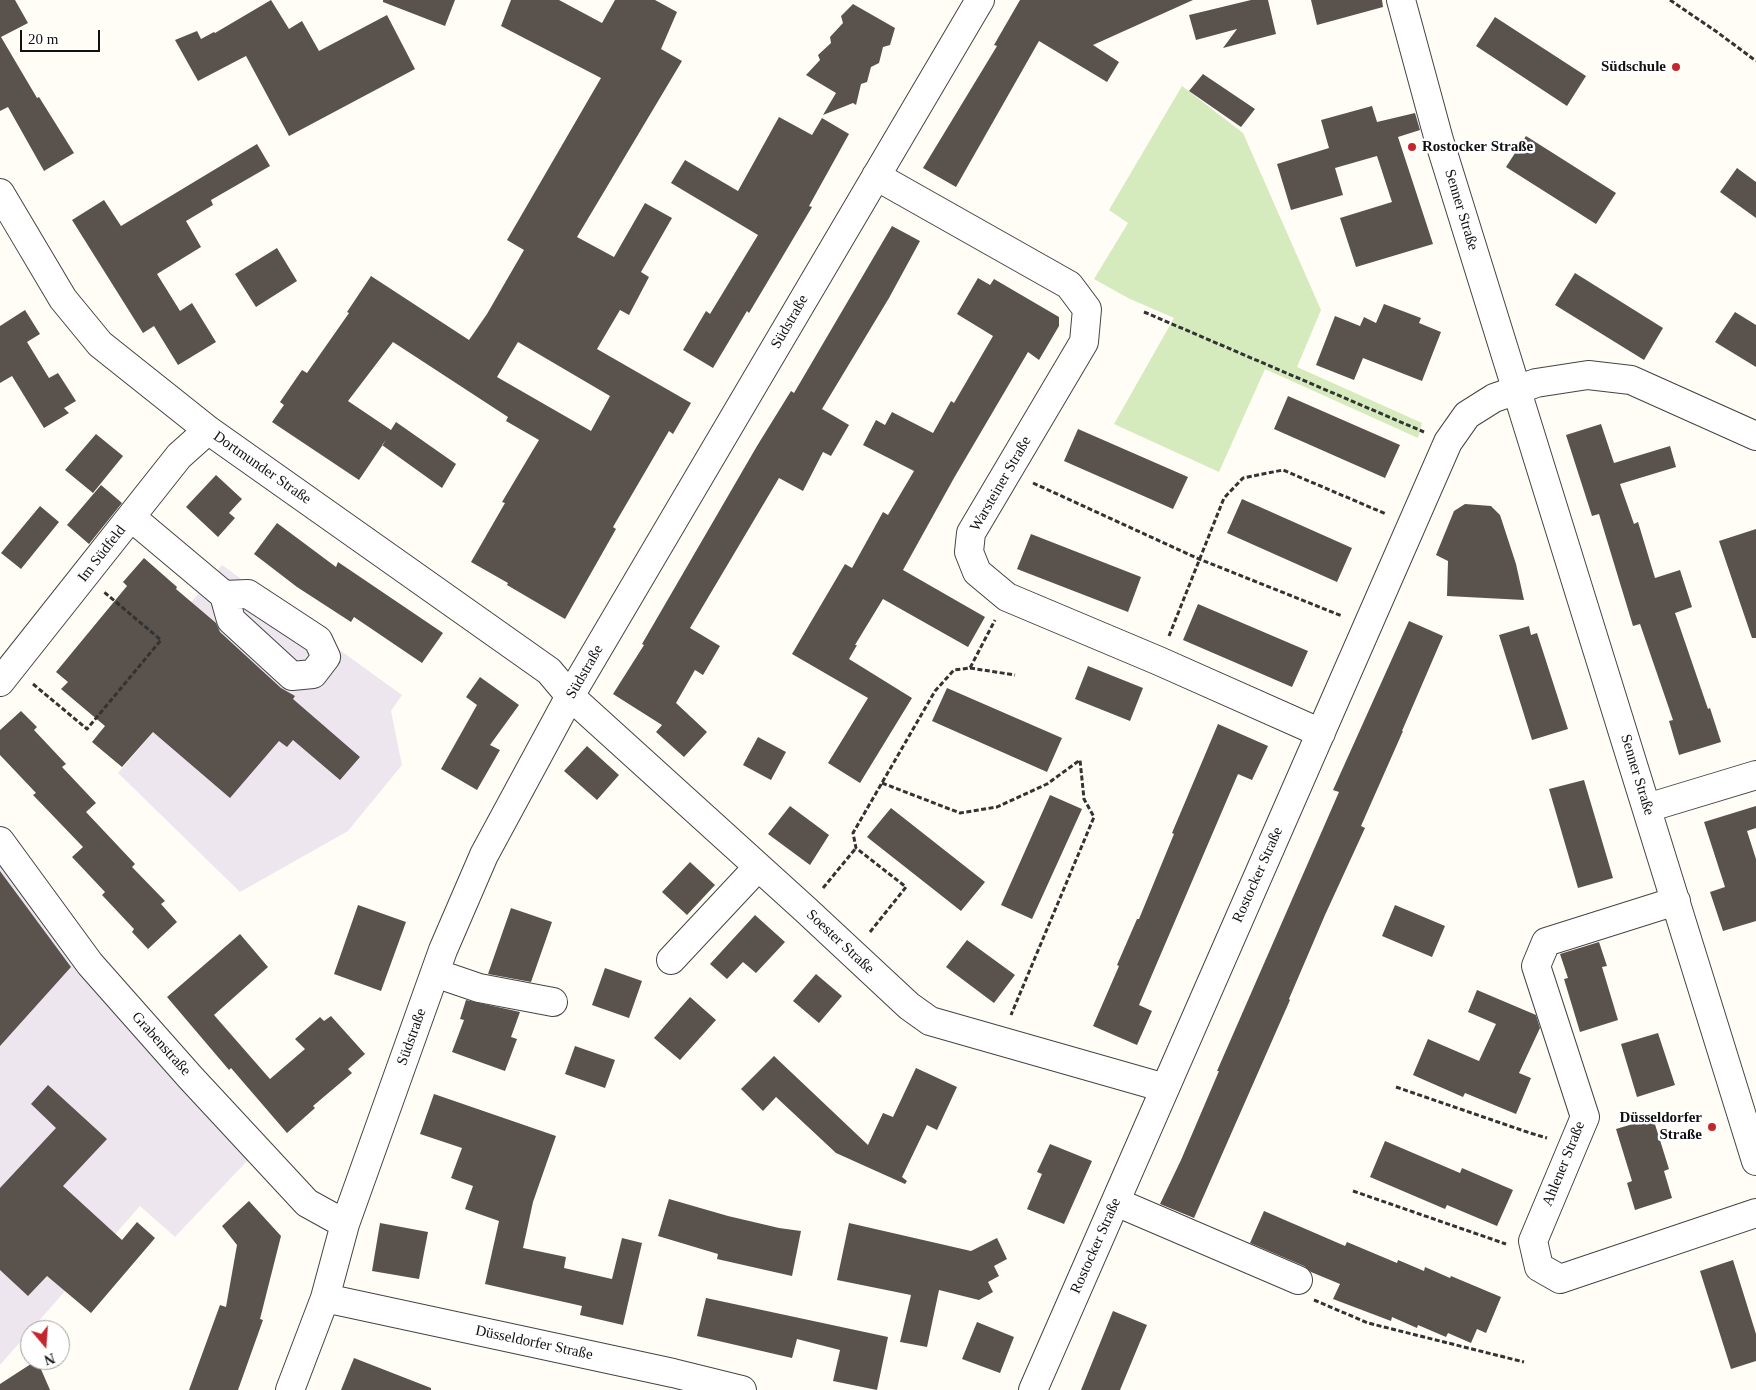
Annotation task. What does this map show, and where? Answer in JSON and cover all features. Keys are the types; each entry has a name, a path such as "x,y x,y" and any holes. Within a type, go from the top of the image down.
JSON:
{"street":[{"name":"Südstraße","path":"290,1390 325,1298 345,1224 435,973 484,855 570,696 980,0"},
{"name":"Senner Straße","path":"1400,0 1439,140 1756,1161"},
{"name":"Warsteiner Straße","path":"876,176 1068,285 1087,309 1084,342 971,533 969,552 977,572 1007,598 1321,733"},
{"name":"Dortmunder Straße","path":"0,193 64,299 100,344 208,430 549,671 570,696"},
{"path":"1516,390 1536,383 1588,375 1631,380 1756,436"},
{"name":"Rostocker Straße","path":"1033,1390 1448,442 1466,415 1494,398 1516,390"},
{"name":"Im Südfeld","path":"6,674 179,456 208,430"},
{"path":"131,517 224,595"},
{"name":"Soester Straße","path":"570,696 806,910 908,1006 930,1021 1165,1088"},
{"path":"1647,808 1756,776"},
{"name":"Grabenstraße","path":"0,841 90,964 190,1077 307,1203 345,1224"},
{"path":"671,960 758,867"},
{"name":"Ahlener Straße","path":"1533,1240 1585,1117 1536,966 1546,942 1676,901"},
{"path":"435,973 479,988 552,1002"},
{"path":"1116,1202 1305,1290"},
{"path":"1533,1240 1539,1267 1560,1279 1756,1213"},
{"name":"Düsseldorfer Straße","path":"325,1298 671,1381 742,1390"}],"path":[{"path":"1670,0 1756,61"},
{"path":"1144,312 1448,442"},
{"path":"1159,662 1224,498 1244,478 1283,470 1412,525"},
{"path":"1008,472 1199,559 1368,626"},
{"path":"6,674 87,729 162,640 85,575"},
{"path":"970,668 1007,598"},
{"path":"853,954 906,887 856,848 853,833 935,690 954,670 970,668 1015,675"},
{"path":"882,783 960,813 997,808 1047,784 1080,760 1084,799 1094,817 1000,1041"},
{"path":"806,910 856,848"},
{"path":"1396,1087 1530,1133 1573,1145"},
{"path":"1353,1191 1505,1244 1533,1240"},
{"path":"1305,1290 1368,1323 1524,1362"}],"shaded area":[{"path":"222,565 402,695 391,711 402,765 348,831 240,892 118,773 211,665 169,629"},
{"path":"0,865 84,977 248,1160 175,1237 140,1206 40,1320 20,1320 20,1342 0,1365"}],"green space":[{"path":"1182,86 1243,133 1321,310 1297,367 1422,423 1418,438 1265,369 1219,472 1114,424 1174,318 1128,298 1094,279 1128,223 1109,210"}],"building":[{"path":"0,0 15,0 28,23 1,37 37,98 39,97 74,153 44,171 8,107 0,111"},
{"path":"271,0 289,29 302,21 319,51 387,15 415,69 289,136 246,56 198,81 175,40 197,31 201,39 215,33"},
{"path":"383,0 455,0 445,26 383,2"},
{"path":"511,0 559,0 602,23 615,0 655,0 677,12 661,49 682,61 577,237 614,257 645,203 672,218 641,272 649,277 629,315 620,310 597,349 691,403 673,434 669,431 613,527 616,529 565,619 471,562 505,503 502,502 539,440 506,421 508,417 393,342 348,401 391,430 396,422 456,464 442,488 382,445 359,480 272,422 284,405 280,402 302,370 307,373 349,313 347,312 371,276 469,340 487,314 524,250 507,240 601,78 501,26","holes":["518,342 610,396 591,431 497,377"]},
{"path":"1020,0 1193,0 1093,45 1119,62 1107,82 1039,41 956,187 923,168 997,46 994,45"},
{"path":"1251,0 1268,0 1276,34 1223,48 1237,29 1196,40 1189,15"},
{"path":"1311,0 1382,0 1383,7 1317,25"},
{"path":"853,4 895,28 890,45 883,47 879,63 871,67 867,82 861,84 856,105 853,103 823,115 836,93 806,75 820,60 818,55 831,43 830,37 843,23 841,16"},
{"path":"1495,17 1586,76 1567,106 1476,46"},
{"path":"1203,74 1255,109 1241,127 1189,91"},
{"path":"1372,106 1377,122 1415,113 1420,130 1398,137 1433,244 1356,267 1340,218 1392,202 1377,156 1335,168 1343,195 1291,210 1277,164 1329,148 1321,120"},
{"path":"779,117 812,135 822,118 849,134 809,206 812,207 749,313 747,311 713,368 683,350 706,311 710,314 758,235 671,183 685,160 738,191"},
{"path":"1526,136 1616,193 1596,224 1506,167"},
{"path":"257,144 270,166 211,200 213,205 186,221 201,247 157,274 180,311 192,303 216,342 178,365 154,326 143,333 72,220 104,200 121,226"},
{"path":"1737,168 1756,182 1756,218 1720,192"},
{"path":"892,226 920,241 889,298 822,409 849,425 831,456 823,452 803,491 779,478 690,628 720,646 703,675 695,670 676,703 707,732 684,757 656,732 662,725 613,694 644,645 642,644 757,446 791,391 794,393"},
{"path":"277,248 297,281 256,307 235,274"},
{"path":"1575,273 1663,328 1644,360 1555,305"},
{"path":"978,278 990,285 994,279 1059,317 1059,326 1039,360 1028,352 954,478 903,570 985,617 968,647 883,599 855,645 857,645 849,659 912,698 860,783 828,763 868,698 792,654 845,564 852,568 883,512 888,515 914,471 863,445 876,420 885,425 892,412 933,433 951,401 954,403 993,336 957,314"},
{"path":"1384,304 1421,318 1419,323 1441,332 1422,381 1363,358 1354,380 1316,365 1335,316 1360,326 1364,317 1376,323"},
{"path":"25,310 40,334 27,342 49,378 58,373 76,401 64,408 69,413 44,428 12,376 0,383 0,326"},
{"path":"1735,312 1756,325 1756,367 1715,342"},
{"path":"1288,396 1400,445 1385,478 1274,429"},
{"path":"1601,424 1614,463 1670,446 1676,467 1620,484 1634,524 1638,522 1655,578 1680,570 1692,607 1675,613 1721,742 1679,755 1669,721 1673,720 1640,624 1633,626 1599,514 1592,516 1566,435"},
{"path":"1078,429 1188,477 1173,509 1064,461"},
{"path":"96,434 123,456 93,493 65,470"},
{"path":"216,475 242,499 229,513 235,518 218,537 186,507"},
{"path":"101,485 122,503 89,544 67,525"},
{"path":"1242,499 1352,548 1337,582 1227,533"},
{"path":"1465,504 1491,506 1500,515 1516,564 1524,600 1447,596 1448,561 1436,555 1454,511"},
{"path":"40,506 59,522 21,569 1,553"},
{"path":"277,523 336,567 338,562 443,633 422,663 354,617 351,622 297,587 254,554"},
{"path":"1756,529 1756,638 1752,638 1719,541"},
{"path":"1031,534 1141,577 1128,612 1017,569"},
{"path":"144,558 177,587 176,589 216,623 220,632 281,688 295,696 293,699 360,757 340,780 293,740 287,747 279,741 230,798 153,732 122,767 92,742 105,726 61,689 68,682 56,672 127,586 123,582"},
{"path":"1198,604 1308,651 1292,687 1183,640"},
{"path":"1409,621 1443,636 1361,826 1365,828 1325,915 1290,1000 1194,1218 1160,1204 1181,1160 1219,1071 1217,1071 1339,792 1333,790"},
{"path":"1529,626 1531,635 1537,633 1568,729 1532,740 1499,635"},
{"path":"1088,666 1143,688 1130,721 1075,699"},
{"path":"480,677 519,705 490,745 500,750 477,790 441,769 477,705 466,697"},
{"path":"947,688 1062,738 1047,772 932,721"},
{"path":"21,711 37,727 34,730 66,764 62,767 96,803 86,812 135,864 132,867 165,901 161,904 177,922 148,949 132,932 134,929 102,895 105,892 72,857 83,847 33,795 36,793 0,755 0,730"},
{"path":"1218,724 1268,746 1252,780 1238,774 1139,1005 1152,1011 1137,1045 1093,1026 1119,966 1117,965 1137,919 1139,919 1174,834 1172,833"},
{"path":"758,737 786,752 771,780 743,765"},
{"path":"587,746 619,775 597,800 564,771"},
{"path":"1584,780 1613,878 1578,888 1549,789"},
{"path":"1050,795 1082,809 1032,919 1001,905"},
{"path":"790,806 829,835 810,865 768,834"},
{"path":"1756,806 1756,828 1747,831 1756,859 1756,921 1723,931 1710,892 1725,887 1704,822"},
{"path":"891,808 985,882 961,911 867,837"},
{"path":"690,862 715,885 687,915 662,892"},
{"path":"0,871 71,967 0,1046"},
{"path":"358,905 406,922 381,991 334,974"},
{"path":"1395,905 1445,926 1432,957 1382,936"},
{"path":"511,908 552,922 531,982 488,974"},
{"path":"755,915 785,942 756,973 743,962 727,979 710,964"},
{"path":"240,934 268,967 214,1015 270,1079 305,1049 295,1039 320,1017 324,1021 331,1016 365,1054 348,1069 352,1073 313,1106 315,1108 287,1133 231,1068 229,1070 167,997"},
{"path":"967,940 1015,975 994,1003 946,967"},
{"path":"1599,942 1607,966 1602,967 1618,1020 1580,1032 1564,979 1568,978 1560,954"},
{"path":"605,968 642,981 629,1018 592,1005"},
{"path":"816,974 842,996 819,1023 793,1001"},
{"path":"1477,990 1536,1015 1540,1028 1519,1073 1531,1078 1516,1114 1465,1093 1463,1097 1413,1075 1428,1039 1479,1061 1496,1024 1468,1012"},
{"path":"690,997 716,1020 680,1060 654,1038"},
{"path":"466,1000 520,1012 511,1037 517,1039 505,1071 452,1052 464,1020 460,1019"},
{"path":"1658,1033 1675,1085 1637,1097 1621,1044"},
{"path":"575,1046 615,1060 605,1088 565,1074"},
{"path":"774,1056 868,1145 883,1113 893,1117 916,1068 957,1087 937,1130 927,1125 902,1177 907,1181 905,1184 836,1153 776,1097 763,1111 741,1089"},
{"path":"48,1085 107,1139 63,1186 122,1240 137,1222 155,1238 91,1313 47,1276 28,1296 0,1270 0,1188 56,1128 31,1104"},
{"path":"434,1094 556,1136 533,1202 523,1248 566,1257 564,1268 612,1279 622,1238 642,1243 623,1325 580,1315 582,1306 485,1284 499,1221 465,1209 473,1186 451,1178 462,1148 420,1134"},
{"path":"1653,1118 1669,1169 1664,1171 1672,1198 1635,1210 1627,1183 1632,1181 1616,1129"},
{"path":"1385,1141 1460,1173 1462,1168 1513,1190 1497,1226 1447,1205 1445,1209 1370,1177"},
{"path":"1050,1144 1092,1161 1064,1224 1027,1209 1042,1174 1037,1172"},
{"path":"669,1199 728,1216 801,1231 792,1276 717,1259 718,1254 658,1236"},
{"path":"249,1201 281,1236 260,1319 263,1320 238,1390 189,1390 220,1305 226,1307 237,1245 222,1226"},
{"path":"1264,1211 1345,1246 1347,1242 1397,1263 1398,1260 1424,1271 1425,1267 1501,1297 1486,1333 1477,1329 1471,1343 1448,1333 1446,1337 1418,1325 1417,1328 1392,1317 1391,1321 1333,1299 1340,1284 1250,1243"},
{"path":"380,1223 428,1232 419,1279 372,1271"},
{"path":"849,1223 971,1251 997,1238 1007,1259 994,1266 999,1276 988,1282 993,1292 979,1300 939,1290 927,1347 900,1342 911,1295 837,1280"},
{"path":"1733,1260 1756,1334 1756,1361 1731,1369 1700,1271"},
{"path":"706,1298 888,1337 877,1390 833,1381 840,1350 797,1339 792,1358 697,1336"},
{"path":"1113,1311 1147,1325 1120,1390 1081,1390"},
{"path":"977,1322 1014,1337 1000,1373 962,1359"},
{"path":"354,1358 431,1388 431,1390 341,1390"},
{"path":"22,1370 41,1370 50,1390 0,1390 0,1384"}],"place":[{"name":"Südschule","path":"1676,67"},
{"name":"Rostocker Straße","path":"1412,147"},
{"name":"Düsseldorfer Straße","path":"1712,1127"}]}
